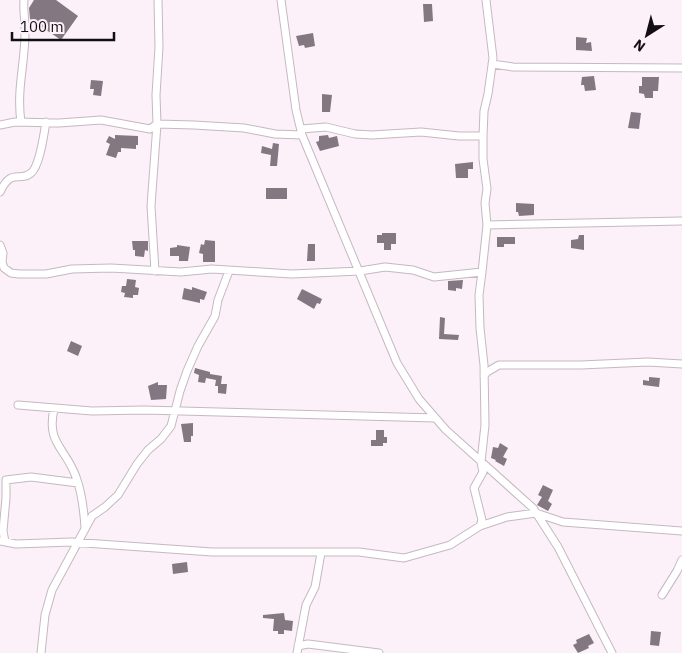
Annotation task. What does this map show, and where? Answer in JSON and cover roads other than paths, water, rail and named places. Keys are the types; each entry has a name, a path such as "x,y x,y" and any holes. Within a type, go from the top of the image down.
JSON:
{"street":[{"path":"21,122 18,96 25,28 24,0"},
{"path":"155,271 151,206 157,124 158,0"},
{"path":"281,0 296,110 302,132 397,362 419,400 446,430 536,513 558,547 612,653"},
{"path":"480,526 482,520 474,488 483,472 481,462 485,425 479,296 487,226 485,203 487,189 483,136 484,111 493,58 486,0"},
{"path":"492,64 513,68 682,68"},
{"path":"0,125 21,122 101,120 150,129 157,124 216,126 244,128 275,134 302,132 326,127 372,136 421,132 459,136 483,136"},
{"path":"0,192 4,183 12,177 32,173 37,162 46,122"},
{"path":"487,226 682,221"},
{"path":"0,245 3,253 2,262 7,271 11,273 46,274 72,269 111,268 182,272 212,269 292,274 360,271 385,267 414,270 434,277 482,272"},
{"path":"41,653 49,598 92,516 105,507 118,494 142,457 161,439 171,426 187,371 198,346 215,316 218,300 229,271"},
{"path":"484,376 499,365 581,365 648,362 682,364"},
{"path":"18,405 92,411 175,411 435,418"},
{"path":"54,409 51,420 52,434 78,483 86,528"},
{"path":"78,483 31,477 6,480 2,541 16,544 79,543 212,552 359,552 404,558 450,545 480,526 507,518 536,513 563,522 682,531"},
{"path":"84,513 92,516"},
{"path":"321,553 315,587 306,605 298,645 308,644 379,653"},
{"path":"662,595 682,560"}]}
